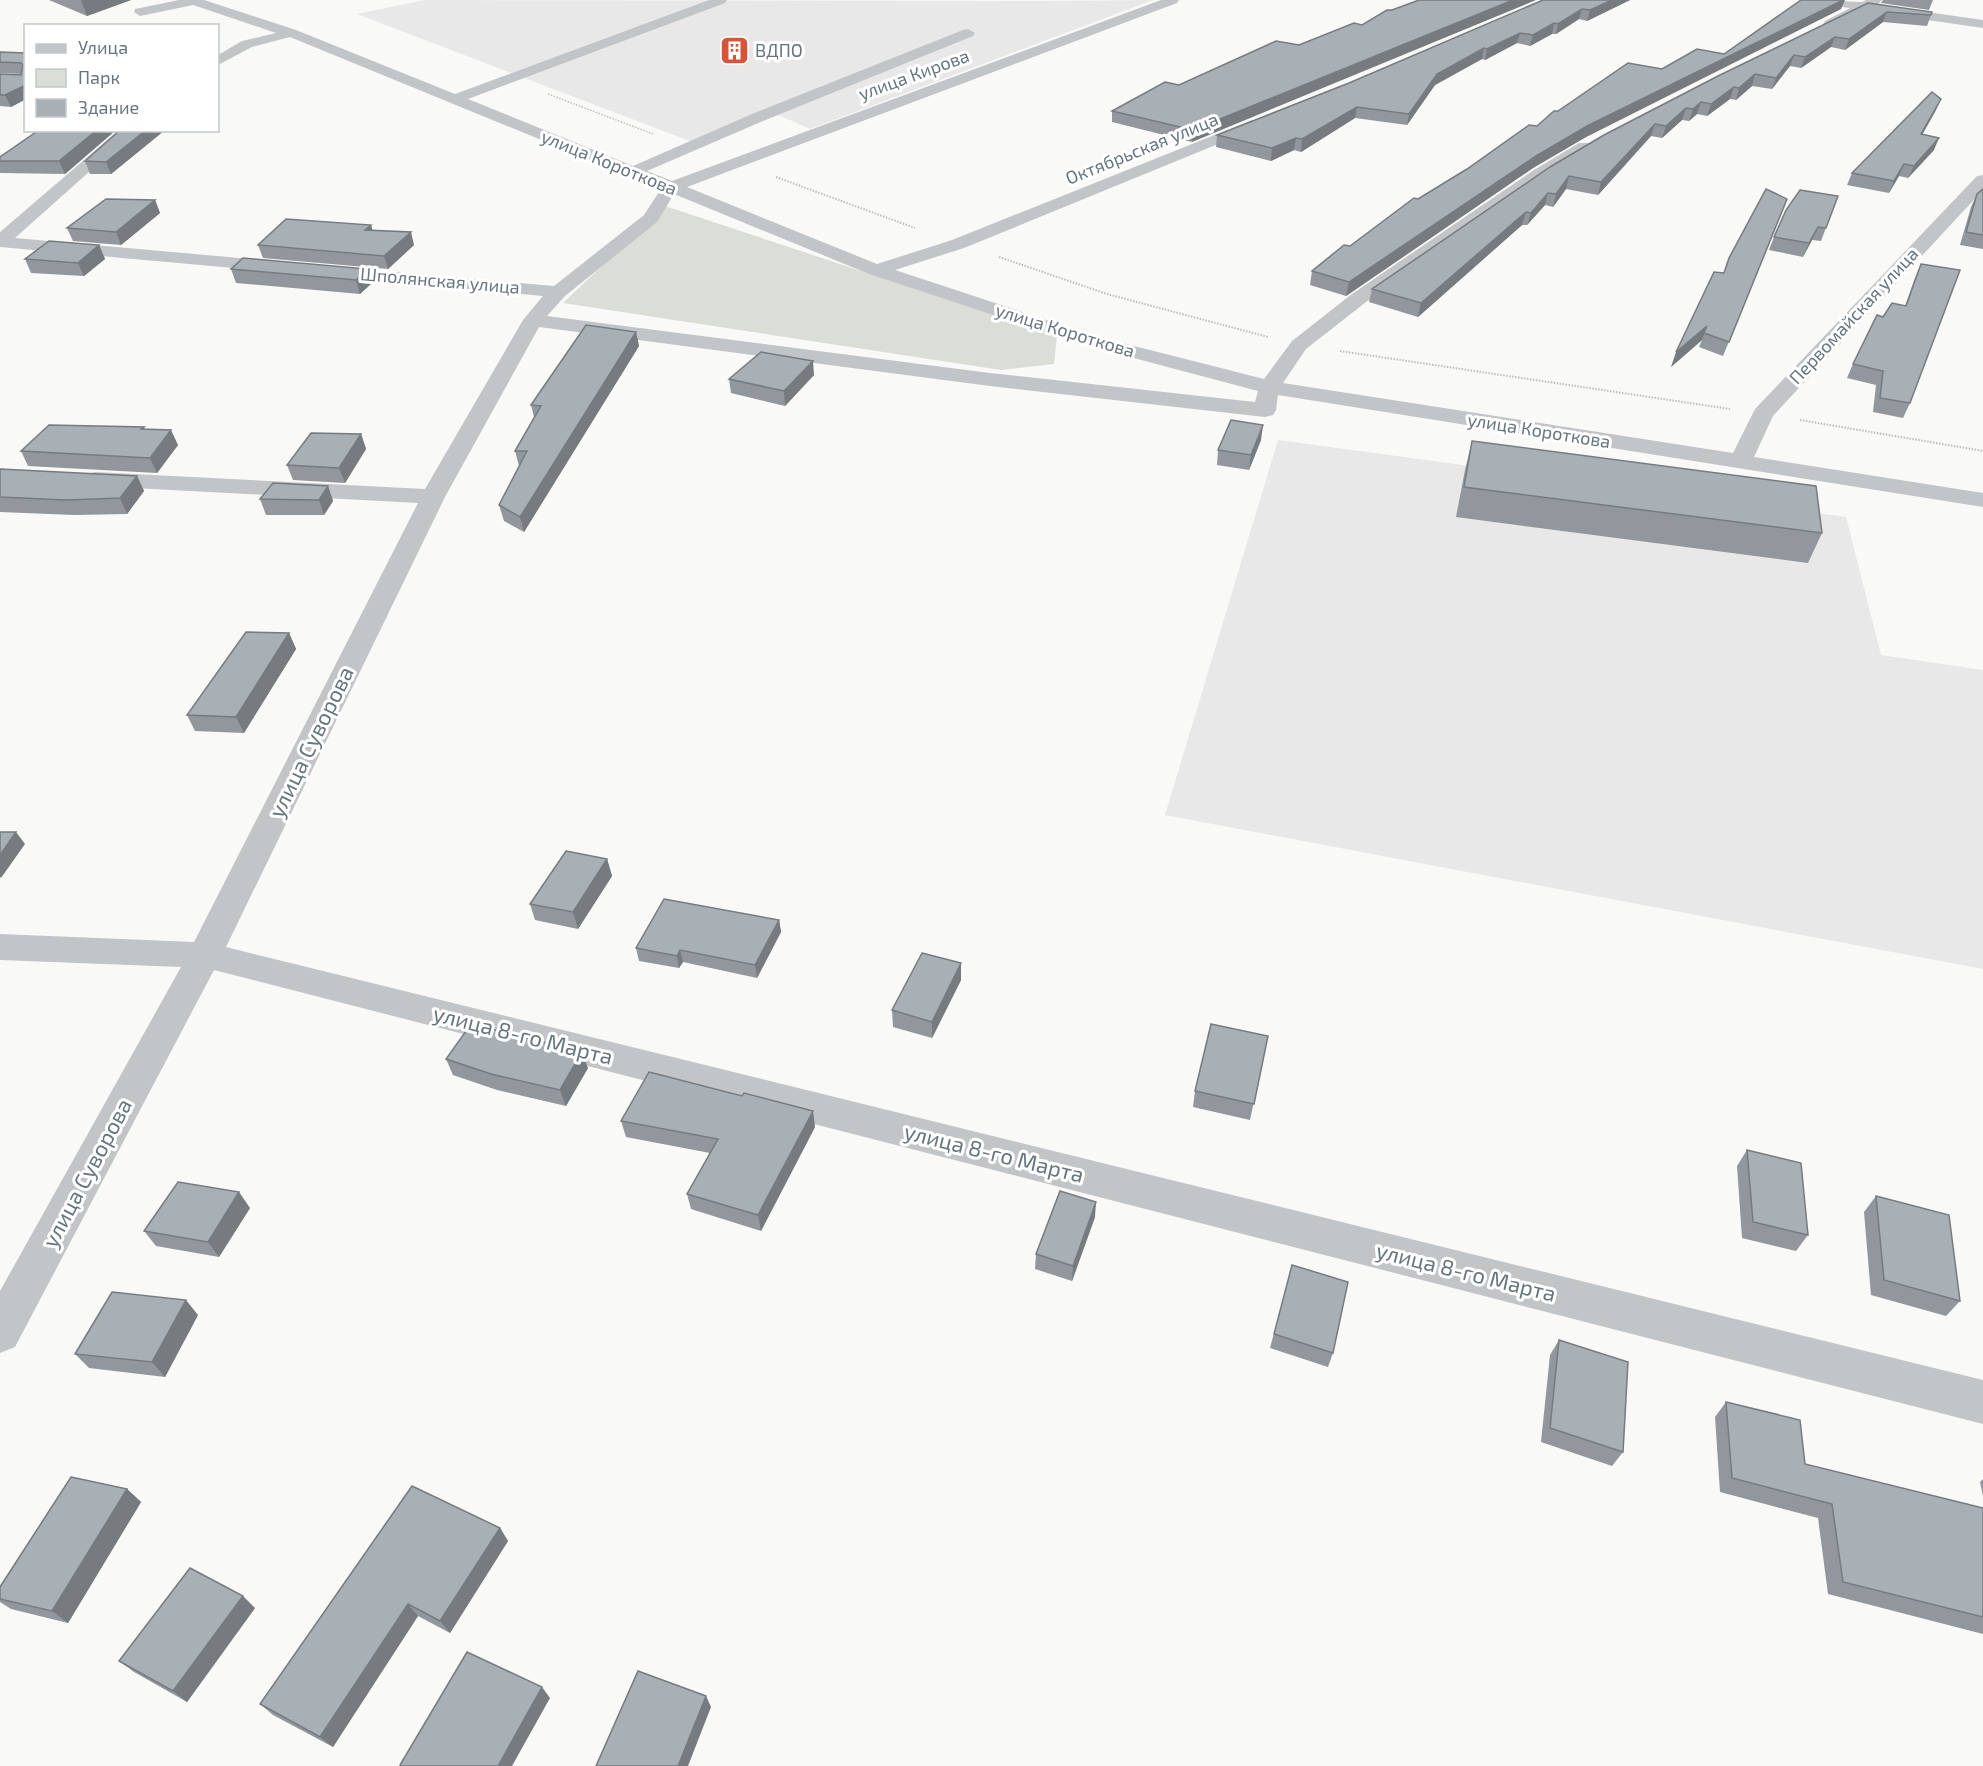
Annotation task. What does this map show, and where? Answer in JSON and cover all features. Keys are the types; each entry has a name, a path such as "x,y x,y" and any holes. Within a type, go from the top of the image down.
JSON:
{"street":[{"path":"140,12 220,0"},
{"path":"455,99 722,0"},
{"name":"улица Кирова","path":"669,188 1173,0"},
{"path":"1818,0 1870,4 1983,24"},
{"name":"улица Короткова","path":"195,2 291,33 876,270 1088,340 1269,387 1983,500"},
{"path":"1817,30 1870,4"},
{"path":"219,60 247,44 291,33"},
{"path":"632,172 686,147 968,33"},
{"name":"Октябрьская улица","path":"876,270 958,244 1275,116"},
{"path":"0,241 127,132"},
{"path":"533,320 878,367 1265,410 1269,387 1299,345 1359,298 1414,260 1540,174 1603,136"},
{"name":"Первомайская улица","path":"1740,463 1763,414 1983,180"},
{"name":"улица Суворова","path":"0,1333 205,955 433,497 533,320 558,292 651,218 669,188"},
{"name":"Шполянская улица","path":"0,241 558,292"},
{"path":"70,478 433,497"},
{"name":"улица 8-го Марта","path":"0,947 205,955 1983,1402"}],"path":[{"path":"511,80 686,147"},
{"path":"736,162 958,244 1107,294 1299,345 1763,414 1983,451"}],"shaded area":[{"path":"425,0 1153,0 810,129 779,115 695,143 357,14"},
{"path":"1278,440 1846,517 1881,655 1983,670 1983,969 1165,815"}],"green space":[{"path":"665,206 1057,336 1054,364 1001,370 563,303"}],"building":[{"path":"1419,0 1513,0 1193,130 1112,111 1165,82 1179,85 1276,41 1299,45 1354,23 1362,25 1387,10"},
{"path":"1543,0 1612,0 1590,10 1582,9 1558,24 1554,23 1533,35 1520,33 1487,49 1484,48 1437,74 1409,114 1357,107 1302,139 1296,138 1272,148 1217,135 1349,83"},
{"path":"1801,0 1843,0 1589,125 1536,156 1349,282 1312,271 1344,245 1350,246 1414,198 1418,199 1467,169 1529,125 1537,126 1554,111 1558,111 1628,63 1662,69 1697,49 1724,54"},
{"path":"1868,3 1932,12 1931,15 1887,12 1849,39 1835,37 1805,57 1794,55 1776,78 1755,74 1739,88 1734,87 1711,104 1701,102 1693,109 1686,108 1666,126 1655,124 1601,182 1569,176 1556,194 1548,193 1531,213 1526,212 1421,303 1372,289 1550,167 1604,135"},
{"path":"0,52 24,53 24,86 0,95 0,74 21,75 23,65 0,62"},
{"path":"1932,92 1941,99 1921,134 1939,138 1914,166 1904,164 1894,181 1852,173"},
{"path":"36,132 95,132 59,161 0,161 0,157"},
{"path":"118,132 144,132 106,162 85,161"},
{"path":"1766,189 1787,199 1729,342 1704,333 1707,326 1676,352 1714,272 1724,273 1729,258"},
{"path":"1983,189 1983,235 1966,232 1977,194"},
{"path":"1800,190 1838,196 1826,228 1818,227 1809,243 1774,237 1786,210"},
{"path":"106,199 155,200 116,232 67,228"},
{"path":"286,219 371,225 365,230 411,232 384,256 258,245"},
{"path":"49,241 99,245 78,263 25,259"},
{"path":"243,258 368,269 356,280 231,269"},
{"path":"1921,264 1960,270 1910,403 1880,398 1883,371 1853,364 1877,315 1883,317 1892,303 1906,306"},
{"path":"586,325 636,332 520,517 499,505 527,451 515,451 541,406 531,405"},
{"path":"761,352 813,361 784,391 729,379"},
{"path":"1231,420 1263,425 1251,455 1218,450"},
{"path":"49,425 144,427 141,429 171,430 150,458 21,451"},
{"path":"311,433 361,434 339,468 287,465"},
{"path":"1472,441 1816,486 1822,533 1464,487"},
{"path":"0,469 137,476 120,498 66,500 0,497"},
{"path":"273,483 328,486 319,500 260,499"},
{"path":"246,632 289,633 236,717 187,715"},
{"path":"0,832 16,832 0,855"},
{"path":"566,851 607,859 573,912 530,904"},
{"path":"664,899 779,920 755,965 680,950 677,956 636,948"},
{"path":"922,953 961,963 932,1022 892,1010"},
{"path":"471,1024 582,1052 560,1090 491,1074 446,1059"},
{"path":"1211,1024 1268,1036 1254,1104 1195,1091"},
{"path":"649,1072 742,1096 744,1093 813,1111 758,1215 687,1194 718,1139 621,1121"},
{"path":"1747,1150 1801,1163 1808,1235 1753,1222"},
{"path":"178,1182 239,1192 208,1242 144,1231"},
{"path":"1060,1191 1096,1202 1073,1266 1036,1254"},
{"path":"1876,1196 1949,1215 1960,1301 1884,1280"},
{"path":"1292,1265 1348,1282 1333,1353 1274,1334"},
{"path":"112,1292 186,1300 152,1362 75,1354"},
{"path":"1559,1340 1628,1362 1623,1452 1550,1428"},
{"path":"1726,1402 1800,1420 1805,1464 1983,1508 1983,1617 1843,1582 1832,1504 1732,1478"},
{"path":"71,1477 127,1489 52,1611 0,1599 0,1587"},
{"path":"412,1486 500,1528 440,1621 408,1604 320,1737 260,1704"},
{"path":"190,1568 243,1596 173,1691 119,1661"},
{"path":"467,1652 542,1687 498,1766 400,1765"},
{"path":"638,1671 706,1696 678,1766 596,1766"}],"place":[{"name":"ВДПО","path":"734,51"}]}
